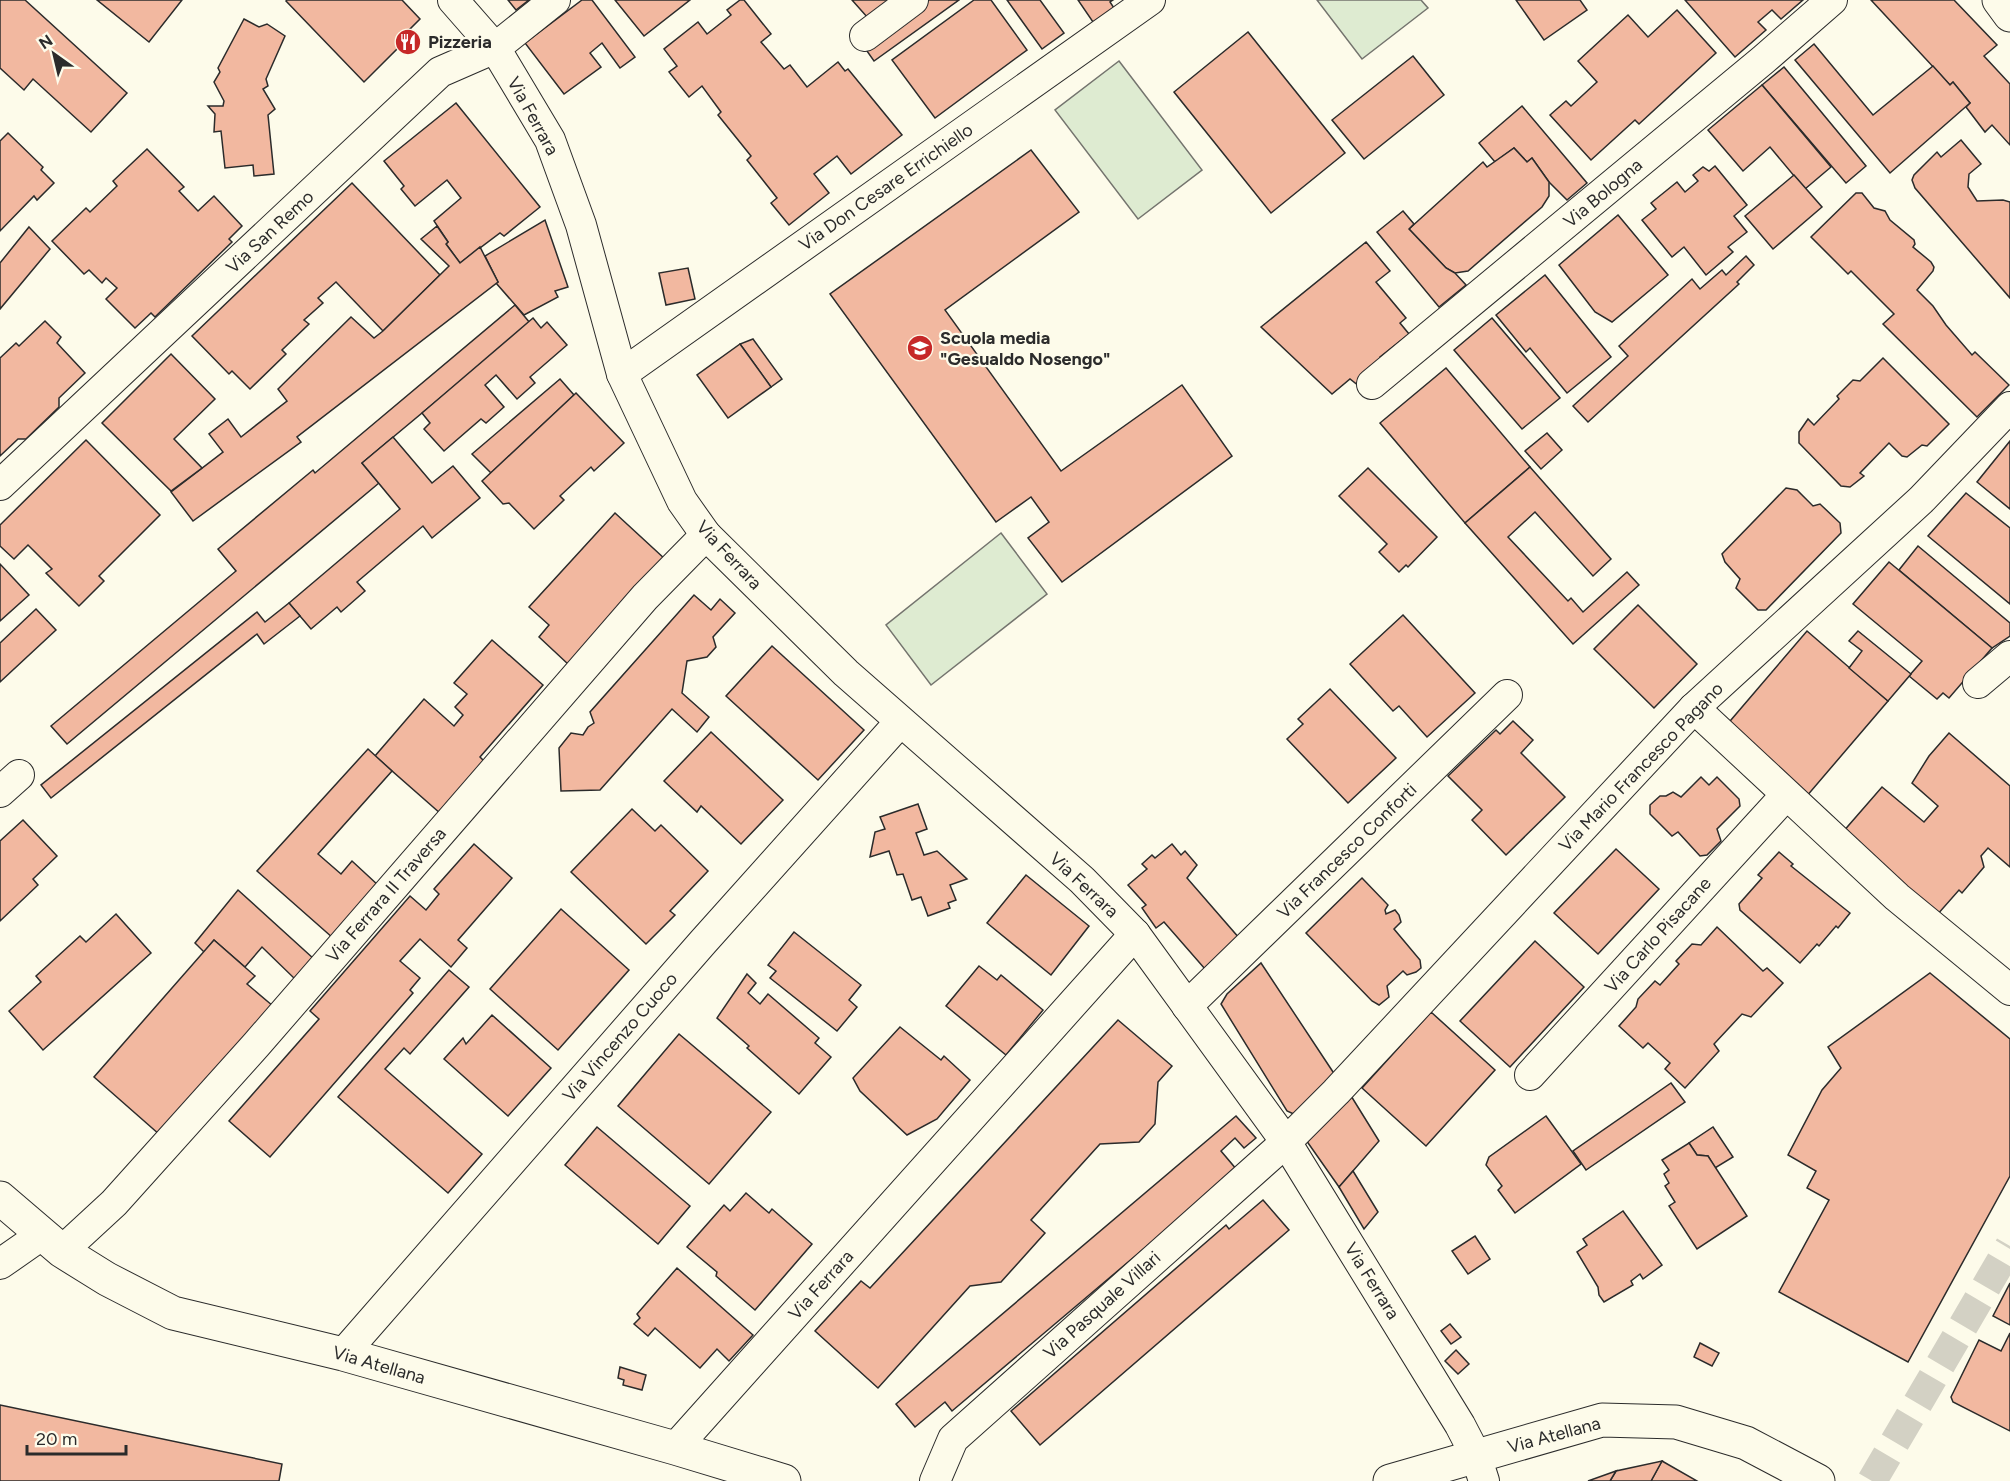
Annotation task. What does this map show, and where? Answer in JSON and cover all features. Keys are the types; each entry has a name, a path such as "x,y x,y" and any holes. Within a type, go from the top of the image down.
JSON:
{"main road":[{"path":"1999,0 2010,15"},
{"name":"Via Atellana","path":"0,1198 53,1243 107,1279 173,1312 343,1354 784,1481"},
{"name":"Via Atellana","path":"1390,1481 1480,1469 1602,1420 1676,1422 1746,1443 1818,1481"}],"street":[{"name":"Via Ferrara","path":"453,0 495,48 550,140 581,225 622,374 682,501 706,535 846,673 1082,880 1135,934 1286,1142 1460,1425 1480,1469"},
{"name":"Via San Remo","path":"0,485 440,72 495,48 555,0"},
{"path":"865,36 913,0"},
{"name":"Via Don Cesare Errichiello","path":"622,374 1150,0"},
{"name":"Via Bologna","path":"1372,384 1763,60 1832,0"},
{"name":"Via Mario Francesco Pagano","path":"1286,1142 1336,1092 1694,708 1921,500 2010,406"},
{"name":"Via Ferrara II Traversa","path":"0,1264 53,1243 114,1203 263,1036 645,597 706,535"},
{"path":"1978,683 2010,656"},
{"name":"Via Francesco Conforti","path":"1188,1006 1507,695"},
{"path":"1694,708 1897,897 2010,990"},
{"name":"Via Vincenzo Cuoco","path":"343,1354 695,951 900,722"},
{"name":"Via Carlo Pisacane","path":"1530,1075 1786,795"},
{"name":"Via Ferrara","path":"675,1448 1135,934"},
{"name":"Via Pasquale Villari","path":"935,1481 953,1439 1286,1142"}],"green space":[{"path":"1317,0 1421,0 1428,8 1362,59"},
{"path":"1119,61 1202,170 1138,219 1055,110"},
{"path":"1001,533 1047,594 931,685 886,625"}],"building":[{"path":"0,0 25,0 127,93 91,132 33,79 24,90 0,68"},
{"path":"97,0 182,0 149,42"},
{"path":"287,0 402,0 420,19 400,39 404,42 364,82"},
{"path":"508,0 529,0 516,10"},
{"path":"582,0 592,0 635,57 620,68 602,43 590,53 601,67 564,94 525,43"},
{"path":"615,0 690,0 644,36"},
{"path":"740,0 744,0 771,34 761,42 784,69 790,65 807,87 838,62 845,71 848,69 902,135 851,174 837,156 814,174 829,193 789,225 771,203 777,198 747,160 751,156 718,115 721,112 702,86 689,97 669,72 677,66 664,49 698,22 707,34 731,15 727,10"},
{"path":"852,0 889,0 868,18"},
{"path":"923,0 959,0 874,61 862,44"},
{"path":"974,0 991,0 1027,50 935,118 892,60"},
{"path":"1007,0 1040,0 1064,33 1042,49"},
{"path":"1078,0 1113,0 1110,2 1114,8 1093,22"},
{"path":"1516,0 1580,0 1587,10 1544,40"},
{"path":"1685,0 1803,0 1781,19 1772,10 1758,22 1766,30 1735,57"},
{"path":"1871,0 1954,0 1997,45 1984,56 2010,84 2010,145 1992,125 1985,132 1966,107 1970,103 1953,82 1950,85"},
{"path":"1677,10 1716,53 1639,124 1635,120 1591,160 1550,115 1566,101 1571,106 1597,82 1578,61 1628,15 1648,37"},
{"path":"244,19 259,27 267,24 285,36 266,79 268,86 263,89 275,109 268,115 274,174 254,176 253,165 225,168 221,131 214,132 215,114 208,106 223,106 224,101 214,82 220,72 218,68"},
{"path":"1248,32 1345,153 1271,213 1174,92"},
{"path":"1814,44 1873,115 1933,66 1950,85 1953,82 1970,103 1890,173 1795,60"},
{"path":"1413,56 1444,95 1364,159 1332,120"},
{"path":"1784,67 1866,166 1846,183 1762,85"},
{"path":"1762,85 1831,167 1805,189 1770,147 1743,171 1708,130"},
{"path":"456,103 540,207 504,236 500,233 460,263 446,244 448,242 434,221 461,198 447,180 415,206 401,189 404,186 384,161"},
{"path":"1522,106 1587,183 1567,200 1549,182 1532,158 1527,162 1514,148 1495,162 1479,143"},
{"path":"8,133 43,167 41,170 54,183 37,200 34,196 0,231 0,141"},
{"path":"1961,140 1981,164 1969,174 1968,187 1977,201 2010,202 2010,298 1915,188 1912,180 1914,175 1937,152 1941,157"},
{"path":"1514,148 1527,162 1532,158 1549,182 1549,196 1542,207 1468,271 1455,273 1446,268 1409,229 1483,162 1487,167"},
{"path":"147,149 184,187 179,191 198,211 214,196 242,226 229,239 232,242 155,317 151,313 135,328 106,299 117,288 106,278 102,283 89,270 84,274 52,241 86,208 90,212 117,186 113,181"},
{"name":"Scuola media \"Gesualdo Nosengo\"","path":"1031,150 1079,212 945,310 1061,471 1182,385 1232,456 1062,582 1028,538 1049,522 1031,497 996,522 830,294"},
{"path":"1715,166 1747,205 1734,216 1747,232 1728,247 1733,252 1706,275 1684,247 1672,257 1642,220 1656,209 1651,203 1677,182 1685,192 1698,181 1693,175 1703,167 1709,171"},
{"path":"1794,175 1822,207 1773,249 1745,216"},
{"path":"352,183 440,275 383,331 336,282 318,298 323,303 304,320 309,324 282,350 286,354 250,389 232,371 229,374 192,336"},
{"path":"1856,193 1862,193 1874,208 1885,211 1890,220 1914,240 1913,247 1934,267 1917,290 1933,306 1972,355 1975,352 2009,385 1977,417 1883,324 1894,314 1851,271 1848,274 1811,237"},
{"path":"1403,211 1414,224 1409,229 1446,268 1455,273 1466,285 1439,307 1377,232"},
{"path":"1618,215 1668,275 1612,322 1595,312 1559,265"},
{"path":"545,220 568,287 555,291 558,297 524,315 496,283 498,282 485,256"},
{"path":"437,226 448,242 446,244 460,263 480,247 498,282 297,437 301,442 193,521 171,492 223,452 209,434 228,419 241,437 287,401 278,389 351,317 374,338 383,331 449,266 421,239"},
{"path":"29,227 50,249 0,309 0,263"},
{"path":"1366,242 1390,271 1376,282 1406,318 1400,323 1409,334 1380,357 1384,366 1359,386 1350,379 1332,394 1261,327"},
{"path":"1746,256 1754,265 1737,282 1739,284 1588,422 1573,406 1628,356 1619,346 1692,279 1700,289 1722,270 1726,275"},
{"path":"688,268 695,299 666,305 659,273"},
{"path":"1545,275 1611,357 1567,393 1530,348 1526,352 1496,315"},
{"path":"515,305 530,323 362,463 379,483 67,744 51,726 236,571 218,549 313,470 315,473"},
{"path":"533,318 541,328 547,322 567,345 530,377 535,383 517,399 496,375 485,385 504,407 486,423 481,419 444,451 424,429 430,423 422,413"},
{"path":"1492,318 1560,398 1522,429 1454,350"},
{"path":"45,321 61,337 57,343 85,373 59,398 59,407 26,439 18,439 0,456 0,358 16,343 19,346"},
{"path":"753,339 782,379 771,387 740,344"},
{"path":"740,344 771,387 728,418 697,375"},
{"path":"171,354 215,399 174,439 202,468 171,491 102,423"},
{"path":"1883,358 1949,424 1927,446 1922,445 1907,457 1902,456 1889,443 1860,473 1864,476 1850,487 1841,486 1799,443 1799,432 1808,419 1814,425 1839,399 1837,396 1853,380 1860,381"},
{"path":"1446,368 1530,467 1465,523 1380,423"},
{"path":"560,379 574,395 491,473 472,454"},
{"path":"576,393 624,443 594,471 591,467 560,496 564,500 534,529 509,503 503,504 482,481"},
{"path":"1547,433 1562,450 1541,469 1525,451"},
{"path":"393,437 432,483 453,466 480,498 432,538 423,526 357,582 365,591 341,612 337,607 311,629 289,603 400,509 362,463"},
{"path":"86,440 160,515 99,576 104,581 79,606 46,573 52,569 28,545 14,559 0,546 0,525"},
{"path":"2010,441 2010,509 1977,482"},
{"path":"1530,467 1611,559 1593,576 1535,512 1508,537 1568,601 1571,598 1583,612 1627,572 1639,585 1573,644 1465,523"},
{"path":"1368,468 1437,537 1408,567 1406,565 1399,572 1379,552 1387,544 1339,496"},
{"path":"1786,488 1797,490 1813,506 1820,504 1840,523 1841,533 1766,610 1758,610 1736,588 1740,579 1725,562 1722,554"},
{"path":"1966,493 2010,528 2010,604 1928,536"},
{"path":"615,513 666,560 569,665 539,637 549,625 529,607"},
{"path":"1918,546 2010,623 2010,636 1992,648 1899,570"},
{"path":"1889,562 1992,648 1949,698 1943,693 1937,699 1909,676 1922,661 1853,604"},
{"path":"0,564 29,595 0,621"},
{"path":"694,595 711,610 720,599 735,613 713,637 716,647 707,657 687,661 682,693 709,717 697,732 672,709 600,790 561,791 559,748 571,733 583,735 594,723 590,712"},
{"path":"289,603 300,616 264,644 257,634 51,798 41,785 257,612 265,622"},
{"path":"1638,605 1697,664 1654,708 1594,649"},
{"path":"36,609 56,630 0,682 0,643"},
{"path":"1403,615 1475,693 1427,737 1399,706 1393,711 1350,664"},
{"path":"1807,631 1888,701 1806,797 1725,727"},
{"path":"1858,631 1911,674 1888,701 1849,668 1862,651 1849,641"},
{"path":"492,640 543,685 480,757 486,763 441,814 375,756 424,699 454,726 463,715 455,707 467,694 454,683"},
{"path":"772,646 864,730 818,780 726,696"},
{"path":"1330,689 1396,758 1348,803 1287,739 1303,724 1298,719"},
{"path":"1513,721 1533,740 1521,753 1565,797 1506,855 1472,820 1482,810 1448,776 1496,730 1500,734"},
{"path":"711,732 783,800 741,844 701,806 697,812 664,781"},
{"path":"1949,733 2010,786 2010,867 1988,848 1981,856 1984,867 1962,893 1959,890 1937,915 1842,833 1882,787 1924,822 1938,806 1912,783 1929,756"},
{"path":"368,749 392,771 318,854 341,874 352,861 379,886 333,938 257,871"},
{"path":"1701,777 1709,785 1717,777 1739,799 1740,806 1717,829 1721,841 1707,855 1700,856 1678,832 1672,836 1650,814 1650,805 1660,796 1673,792 1681,797"},
{"path":"918,804 927,829 916,833 924,855 937,851 967,879 950,885 956,900 948,903 950,908 928,916 921,897 912,900 903,874 897,875 889,851 870,857 875,832 885,829 880,817"},
{"path":"632,809 655,831 661,825 708,871 670,911 675,915 646,944 571,872"},
{"path":"23,820 57,856 33,879 38,885 0,921 0,841"},
{"path":"474,844 512,878 458,940 467,948 451,967 420,939 400,961 420,978 410,990 413,993 270,1157 229,1121 319,1019 310,1011 410,896 426,910 439,894 434,889"},
{"path":"1172,844 1181,855 1185,851 1197,865 1187,878 1240,939 1205,969 1164,922 1156,928 1142,908 1146,905 1128,885 1147,869 1142,864 1152,855 1155,858"},
{"path":"1616,849 1659,889 1598,954 1554,913"},
{"path":"1779,852 1793,864 1791,866 1850,913 1838,928 1836,926 1800,963 1740,910 1739,904 1762,878 1758,875"},
{"path":"1026,875 1089,926 1051,975 987,923"},
{"path":"1362,878 1388,905 1385,910 1386,914 1395,910 1399,915 1401,922 1394,929 1420,960 1421,968 1416,972 1407,975 1403,971 1387,986 1389,997 1379,1005 1372,1001 1306,933"},
{"path":"238,890 314,959 297,981 262,947 245,967 214,940 204,952 195,943"},
{"path":"561,909 629,970 558,1050 490,989"},
{"path":"116,914 151,953 43,1050 9,1011 41,982 36,976 80,936 86,942"},
{"path":"1717,927 1763,971 1767,968 1783,983 1751,1017 1742,1014 1714,1044 1719,1051 1685,1088 1665,1069 1670,1063 1648,1043 1643,1048 1619,1026 1636,1007 1638,999 1655,981 1660,985 1679,964 1676,961 1692,944 1701,945"},
{"path":"794,932 861,985 849,1000 857,1007 837,1031 770,978 776,971 768,965"},
{"path":"214,940 255,976 247,984 273,1006 160,1135 94,1077"},
{"path":"1535,941 1584,987 1510,1067 1460,1021"},
{"path":"1261,963 1337,1078 1296,1115 1287,1111 1221,1004 1227,994"},
{"path":"979,966 997,980 1001,975 1043,1010 1006,1055 946,1006"},
{"path":"449,970 469,987 410,1054 404,1048 385,1069 482,1154 448,1193 338,1097"},
{"path":"1930,973 2010,1039 2010,1176 1908,1362 1779,1292 1829,1200 1807,1188 1816,1171 1788,1155 1822,1090 1841,1068 1828,1047"},
{"path":"747,974 756,983 748,993 760,1004 768,994 819,1038 815,1043 831,1057 799,1094 717,1018"},
{"path":"1431,1012 1495,1070 1426,1146 1362,1088"},
{"path":"492,1015 551,1068 508,1116 444,1059 463,1038 466,1044"},
{"path":"1118,1020 1172,1066 1158,1082 1155,1124 1139,1142 1100,1144 1031,1220 1045,1233 1001,1282 970,1286 878,1388 815,1331 861,1281 870,1288"},
{"path":"900,1027 941,1060 944,1056 970,1080 937,1119 907,1135 860,1091 853,1078"},
{"path":"679,1034 771,1112 709,1184 618,1106"},
{"path":"1671,1083 1685,1102 1586,1170 1573,1151"},
{"path":"1348,1091 1379,1141 1339,1187 1306,1140"},
{"path":"1236,1116 1256,1138 1244,1148 1235,1138 1221,1151 1237,1170 952,1411 945,1402 915,1427 896,1404"},
{"path":"1546,1116 1581,1164 1515,1213 1498,1190 1502,1186 1486,1165 1489,1157"},
{"path":"597,1127 690,1206 658,1244 565,1165"},
{"path":"1713,1127 1733,1157 1715,1168 1708,1156 1697,1155 1689,1143"},
{"path":"1689,1143 1697,1155 1708,1156 1747,1216 1697,1249 1669,1206 1675,1202 1665,1186 1669,1183 1664,1174 1669,1170 1662,1160"},
{"path":"1353,1171 1378,1212 1364,1229 1339,1187"},
{"path":"746,1193 769,1213 772,1209 812,1244 755,1310 716,1276 717,1272 687,1247 724,1205 730,1211"},
{"path":"1263,1200 1289,1230 1040,1445 1011,1411 1226,1225 1229,1229"},
{"path":"1623,1211 1662,1265 1643,1279 1640,1274 1631,1281 1633,1285 1604,1302 1599,1295 1598,1287 1577,1252 1587,1245 1583,1239"},
{"path":"1475,1236 1490,1259 1468,1274 1452,1251"},
{"path":"677,1268 753,1335 729,1361 717,1349 700,1368 655,1328 648,1336 634,1324 640,1318 637,1314"},
{"path":"2010,1283 2010,1325 1993,1316"},
{"path":"1450,1324 1461,1337 1451,1344 1441,1331"},
{"path":"2010,1333 2010,1431 1953,1402 1951,1397 1979,1340 2001,1351"},
{"path":"1700,1343 1719,1353 1712,1366 1694,1357"},
{"path":"1456,1350 1469,1364 1458,1374 1445,1361"},
{"path":"620,1367 646,1375 642,1390 623,1385 624,1380 618,1378"},
{"path":"0,1405 282,1464 279,1481 0,1481"},
{"path":"1662,1461 1697,1481 1651,1481"},
{"path":"1662,1461 1651,1481 1610,1481 1616,1471"},
{"path":"1616,1471 1610,1481 1588,1481"}],"tunnel":[{"path":"1872,1481 2010,1246"}],"place":[{"name":"Pizzeria","path":"408,42"},
{"name":"Scuola media \"Gesualdo Nosengo\"","path":"920,348"}]}
